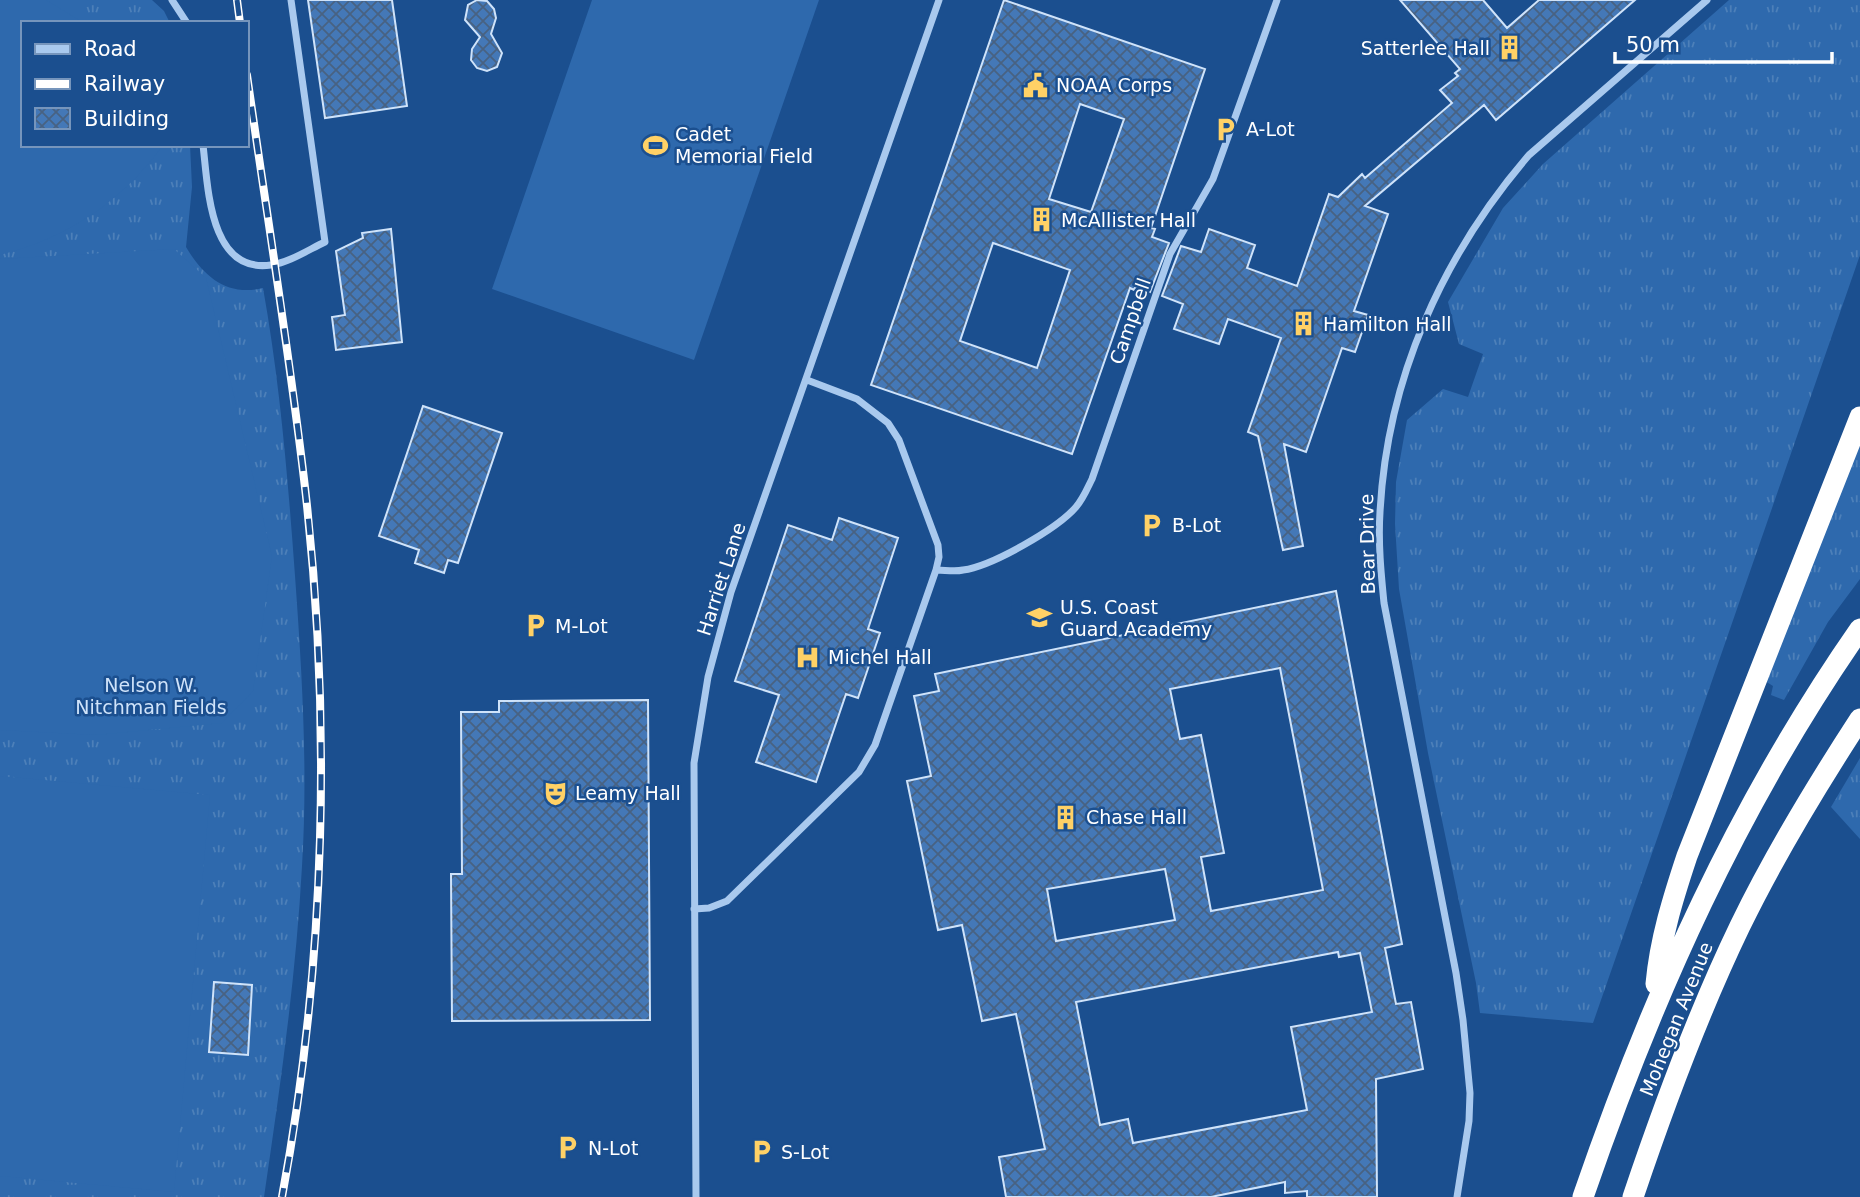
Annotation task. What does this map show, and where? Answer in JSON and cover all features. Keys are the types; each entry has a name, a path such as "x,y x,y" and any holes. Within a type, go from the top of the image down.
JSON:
{"highway":[{"path":"1655,1005 1658,961 1687,856 1860,417"},
{"name":"Mohegan Avenue","path":"1583,1197 1655,1005 1700,904 1744,816 1801,719 1860,629"},
{"name":"Mohegan Avenue","path":"1633,1197 1704,1006 1736,934 1811,797 1860,719"}],"street":[{"path":"172,0 186,21"},
{"path":"203,147 213,219 233,255 247,263 274,265 325,242 291,0"},
{"name":"Harriet Lane","path":"696,1197 694,763 708,677 731,592 939,0"},
{"name":"Campbell","path":"936,570 960,571 986,563 1046,532 1066,518 1083,497 1092,479 1170,254 1213,179 1277,0"},
{"name":"Bear Drive","path":"1457,1197 1466,1149 1470,1093 1456,973 1384,603 1379,514 1389,429 1412,352 1434,298 1457,254 1504,184 1529,155 1707,0"},
{"path":"694,909 719,906 727,901 864,766 875,745 936,570 938,545 900,440 888,423 857,399 807,380"}],"green space":[{"name":"Nelson W. Nitchman Fields","path":"0,0 152,0 164,11 169,21 21,21 21,147 190,147 192,187 186,247 200,267 217,282 238,289 263,288 279,396 302,685 302,866 292,991 264,1197 0,1197"},
{"path":"0,0 46,0 81,21 21,21 21,147 161,147 130,184 91,215 48,239 0,255"},
{"name":"Cadet Memorial Field","path":"592,0 819,0 694,360 492,289"},
{"path":"1729,0 1860,0 1860,255 1593,1023 1480,1013 1428,753 1399,589 1395,524 1396,482 1407,420 1443,389 1468,397 1483,354 1459,344 1448,302 1503,208 1543,164"},
{"path":"174,249 206,278 272,556 253,691 222,723 96,735 0,730 0,259"},
{"path":"1860,439 1860,579 1828,622 1784,700 1771,695 1773,686 1765,681"},
{"path":"1860,758 1860,839 1831,807"},
{"path":"0,776 210,795 174,1192 0,1176"}],"building":[{"path":"308,0 392,0 407,106 325,118"},
{"path":"477,0 487,1 494,9 496,18 491,34 502,53 497,67 487,71 477,68 471,60 472,49 480,37 465,20 468,5"},
{"name":"McAllister Hall","path":"1004,0 1205,69 1151,228 1155,229 1152,237 1169,243 1150,292 1136,286 1134,290 1130,288 1072,454 871,385","holes":["1080,104 1124,119 1091,212 1049,199","993,243 1070,270 1037,368 960,341"]},
{"path":"1400,0 1483,0 1507,28 1539,0 1635,0 1496,120 1484,105 1365,206 1388,214 1354,311 1368,315 1355,352 1342,348 1306,452 1284,444 1303,546 1283,550 1258,436 1248,432 1281,338 1228,319 1219,344 1174,329 1183,304 1162,296 1181,246 1201,252 1209,229 1255,245 1247,268 1297,286 1329,194 1338,197 1362,174 1365,178 1452,103 1440,90 1458,76 1455,73 1460,69"},
{"path":"391,229 402,342 336,350 332,317 345,315 336,251 363,238 362,233"},
{"path":"423,406 502,433 458,563 448,560 444,573 415,563 419,550 379,536"},
{"name":"Michel Hall","path":"839,518 898,538 868,629 880,633 858,698 846,694 816,782 756,762 779,695 735,681 788,525 832,540"},
{"name":"Chase Hall","path":"1336,591 1402,944 1385,948 1396,1004 1411,1002 1423,1069 1376,1079 1377,1197 1307,1197 1307,1191 1285,1193 1285,1182 1211,1197 1006,1197 999,1157 1045,1149 1016,1014 982,1021 962,925 938,930 907,781 931,776 914,696 939,691 935,674","holes":["1280,668 1323,890 1211,911 1201,857 1224,853 1201,735 1180,739 1170,689","1165,869 1175,920 1056,941 1047,889","1338,952 1339,957 1360,953 1372,1012 1291,1027 1307,1110 1133,1143 1128,1119 1100,1125 1076,1002"]},
{"name":"Leamy Hall","path":"648,700 650,1020 452,1021 451,874 462,874 461,712 499,712 499,701"},
{"path":"214,982 252,985 248,1055 209,1052"}],"railway":[{"path":"237,0 240,21"},
{"path":"248,82 304,479 319,658 320,839 316,929 297,1108 282,1197"}],"place":[{"name":"Satterlee Hall","path":"1510,48"},
{"name":"NOAA Corps","path":"1036,85"},
{"name":"A-Lot","path":"1226,129"},
{"name":"Cadet Memorial Field","path":"655,145"},
{"name":"McAllister Hall","path":"1041,220"},
{"name":"Hamilton Hall","path":"1303,324"},
{"name":"B-Lot","path":"1152,525"},
{"name":"U.S. Coast Guard Academy","path":"1040,618"},
{"name":"M-Lot","path":"535,626"},
{"name":"Michel Hall","path":"808,657"},
{"name":"Leamy Hall","path":"555,793"},
{"name":"Chase Hall","path":"1066,817"},
{"name":"N-Lot","path":"568,1148"},
{"name":"S-Lot","path":"761,1152"}]}
